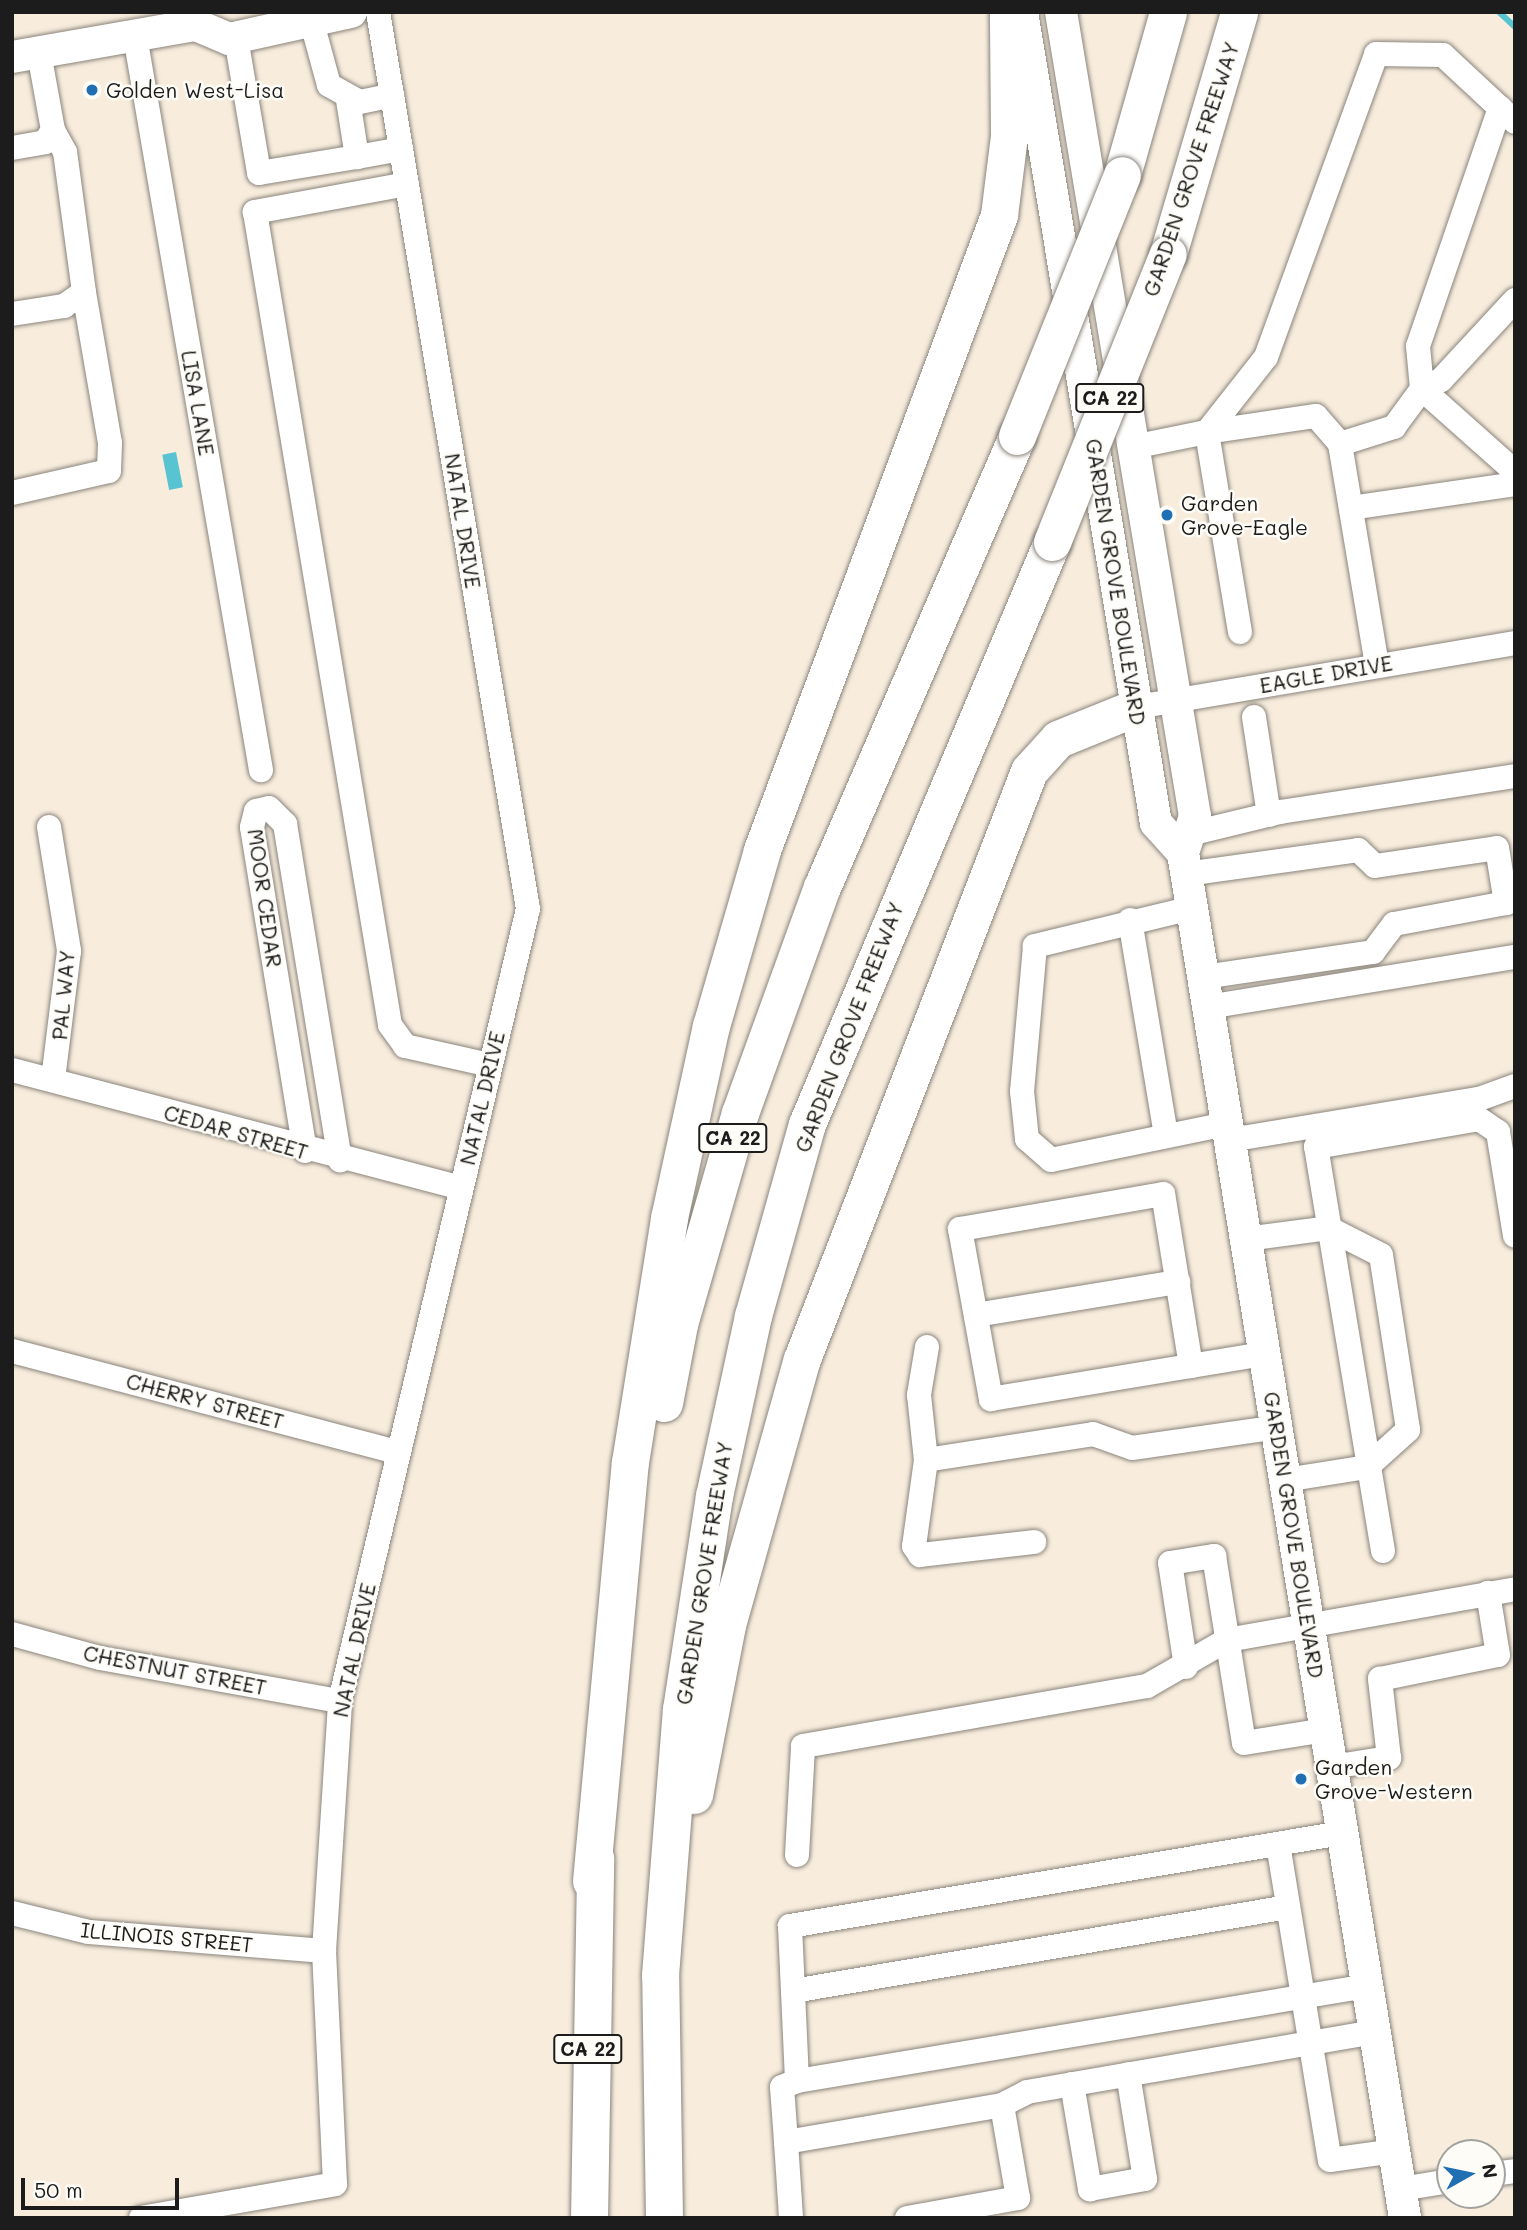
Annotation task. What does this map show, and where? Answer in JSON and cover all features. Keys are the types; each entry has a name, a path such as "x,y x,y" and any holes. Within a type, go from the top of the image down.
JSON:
{"highway":[{"path":"592,1881 630,1462 671,1205 729,955 762,850 999,215 1009,136 1008,12"},
{"name":"CA 22","path":"589,2218 592,1881 643,1517 679,1324 740,1113 822,887 1017,436 1122,175 1168,12"},
{"name":"GARDEN GROVE FREEWAY","path":"664,2218 660,1975 681,1709 714,1496 753,1315 807,1124 1052,542 1168,254 1239,12"},
{"path":"660,1975 758,1501 848,1231 1028,771 1058,739 1137,708"}],"main road":[{"path":"26,55 135,36 199,17 236,38 312,23 351,12"},
{"name":"GARDEN GROVE BOULEVARD","path":"1021,12 1156,823 1186,854"},
{"name":"GARDEN GROVE BOULEVARD","path":"1060,12 1195,816 1186,854 1192,908 1403,2203"}],"street":[{"name":"NATAL DRIVE","path":"141,2218 335,2184 324,1951 340,1700 528,909 378,12"},
{"path":"312,23 321,70 348,100 357,156"},
{"name":"LISA LANE","path":"135,36 261,770"},
{"path":"236,38 260,173 401,149"},
{"path":"1240,632 1207,432 1266,357 1376,54 1443,55 1507,115 1418,346 1422,389 1515,472"},
{"path":"12,493 109,471 110,443 84,292 65,152 53,130 26,55"},
{"path":"348,100 392,95"},
{"path":"12,148 45,142 53,130"},
{"path":"407,184 255,212 390,1025 405,1046 490,1065"},
{"path":"12,314 64,306 84,292"},
{"path":"1340,444 1394,427 1422,389 1441,380 1515,300"},
{"path":"1133,447 1207,432 1316,416 1340,444 1377,665"},
{"path":"1351,508 1515,484"},
{"name":"EAGLE DRIVE","path":"1137,708 1175,699 1515,643"},
{"path":"1254,717 1269,815"},
{"path":"1186,854 1269,815 1515,776"},
{"name":"MOOR CEDAR","path":"305,1151 252,827 256,811 270,808 285,824 340,1161"},
{"name":"PAL WAY","path":"49,827 69,951 53,1080"},
{"path":"1186,854 1358,850 1375,866 1497,848 1506,902 1394,924 1373,952 1205,992"},
{"path":"1192,908 1130,920 1035,946 1022,1091 1027,1139 1051,1160 1166,1136 1228,1132 1479,1099 1515,1086"},
{"path":"1130,920 1166,1136"},
{"path":"1205,992 1515,957"},
{"name":"CEDAR STREET","path":"12,1070 340,1161 461,1188"},
{"path":"1383,1551 1316,1147 1479,1119 1506,1131 1515,1236"},
{"path":"1191,1366 1163,1194 960,1229 990,1399 1191,1366 1264,1354"},
{"path":"1245,1239 1328,1228 1381,1255 1408,1430 1367,1467 1285,1480"},
{"path":"976,1315 1178,1282"},
{"path":"927,1347 919,1395 926,1460 917,1493 920,1555 1034,1542"},
{"name":"CHERRY STREET","path":"12,1351 398,1452"},
{"path":"926,1460 1093,1434 1132,1448 1277,1427"},
{"path":"1186,1667 1170,1563 1214,1556 1244,1743 1325,1730"},
{"path":"797,1855 803,1746 1147,1686 1186,1667 1227,1640 1515,1589"},
{"path":"1332,1768 1389,1758 1380,1679 1498,1655 1489,1593"},
{"name":"CHESTNUT STREET","path":"12,1634 100,1658 340,1700"},
{"path":"797,2081 790,1926 1342,1833"},
{"path":"1278,1844 1330,2160 1395,2151"},
{"path":"793,1991 1289,1907"},
{"name":"ILLINOIS STREET","path":"12,1913 89,1932 324,1951"},
{"path":"791,2218 782,2087 797,2081 1367,1986"},
{"path":"786,2142 1002,2105 1027,2092 1375,2032"},
{"path":"1072,2084 1090,2189 1145,2179 1128,2074"},
{"path":"907,2218 1018,2198 1002,2105"},
{"path":"1403,2203 1436,2188"}],"water":[{"path":"176,452 183,487 169,490 162,455"}],"waterway":[{"path":"1499,12 1515,27"}],"place":[{"name":"Golden West-Lisa","path":"92,90"},
{"name":"Garden Grove-Eagle","path":"1167,515"},
{"name":"Garden Grove-Western","path":"1301,1779"}]}
